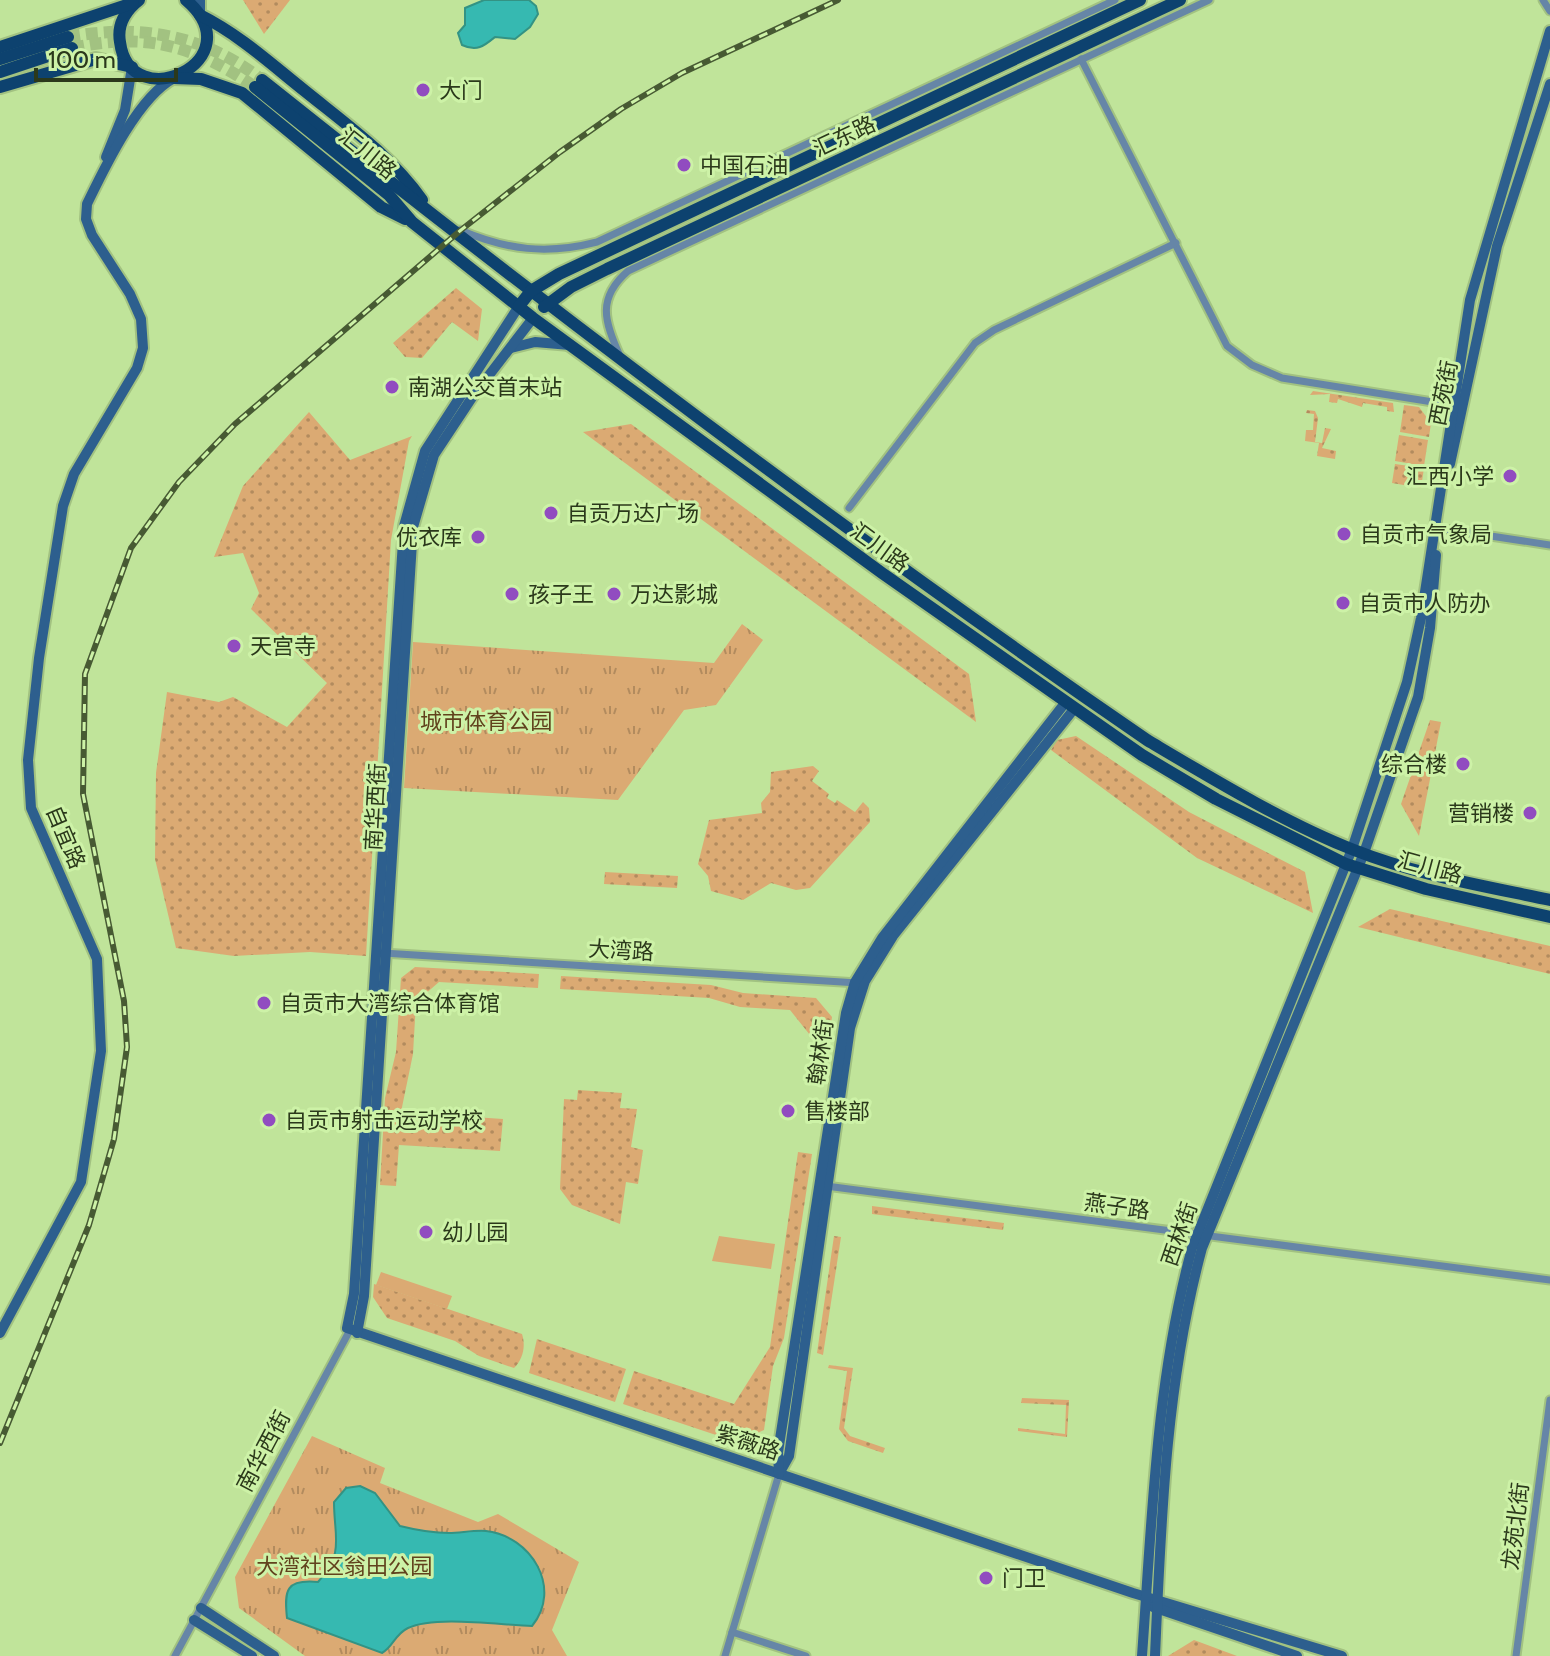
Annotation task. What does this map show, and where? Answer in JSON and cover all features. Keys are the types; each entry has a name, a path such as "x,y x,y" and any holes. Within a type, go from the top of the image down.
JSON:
{"main road":[{"path":"186,0 200,15 242,39 355,132 403,174 426,206"},
{"path":"101,175 150,95 197,64 204,52 206,37 200,15 200,0"},
{"name":"汇东路","path":"519,306 531,291 559,274 1140,0"},
{"name":"汇东路","path":"533,318 547,303 607,269 1180,0"},
{"path":"0,47 138,1"},
{"path":"101,175 125,110 132,67 120,49 122,20 138,1"},
{"path":"1358,851 1407,682 1421,618 1470,300 1550,31"},
{"path":"0,59 70,42 0,72"},
{"path":"0,87 96,59 132,67 147,77 201,79 242,93 381,207 412,222"},
{"name":"汇川路","path":"1550,900 1431,875 1358,851 1206,776 1147,740 621,358 531,291 426,206 258,84 389,195 412,222 533,318 1070,706 1216,799 1352,866 1426,889 1550,917"},
{"name":"西苑街","path":"1358,851 1418,697 1430,628 1438,528 1456,406 1497,246 1550,84"},
{"name":"自宜路","path":"0,1333 81,1182 101,1051 97,959 31,808 28,760 39,658 63,506 74,474 137,368 143,348 141,319 130,294 92,235 86,219 87,204 101,175"},
{"name":"南华西街","path":"382,953 400,563 411,490 434,433 519,306"},
{"name":"南华西街","path":"353,1332 347,1328 354,1294 413,527 434,455 533,318"},
{"path":"509,349 535,342 570,345"},
{"name":"翰林街","path":"779,1474 778,1452 826,1186 846,1013 882,938 1070,706"},
{"name":"西林街","path":"1142,1656 1168,1352 1202,1236 1358,851"},
{"name":"西林街","path":"1155,1656 1177,1353 1202,1236"},
{"name":"紫薇路","path":"353,1332 1133,1593 1297,1656"},
{"name":"紫薇路","path":"1158,1604 1342,1656"},
{"path":"201,1608 274,1656"},
{"path":"194,1620 252,1656"}],"street":[{"path":"452,227 486,241 541,252 597,242 1115,0"},
{"path":"621,358 610,335 606,301 613,284 628,271 1209,0"},
{"path":"1543,0 1550,11"},
{"path":"1081,59 1227,346 1252,365 1282,378 1456,406"},
{"path":"849,508 975,343 994,330 1176,243"},
{"path":"1438,528 1550,545"},
{"name":"大湾路","path":"382,953 859,984"},
{"name":"燕子路","path":"826,1186 1550,1280"},
{"name":"南华西街","path":"175,1656 353,1332"},
{"name":"龙苑北街","path":"1516,1656 1550,1400"},
{"name":"翰林街","path":"725,1656 779,1474"},
{"path":"732,1632 806,1656"}],"green space":[{"path":"243,0 290,0 264,34"},
{"path":"456,288 482,309 478,341 452,322 422,358 405,357 393,343"},
{"path":"1313,391 1393,403 1394,412 1387,411 1387,407 1363,403 1362,407 1338,399 1337,403 1329,402 1330,394 1310,395"},
{"path":"1404,405 1419,407 1431,423 1429,437 1400,432"},
{"path":"1307,410 1315,411 1318,418 1315,442 1322,443 1325,428 1331,429 1322,448 1336,451 1335,459 1317,456 1319,443 1305,441 1306,430 1313,430 1314,414 1306,413"},
{"path":"309,412 350,460 412,436 391,540 366,956 310,952 234,956 176,948 155,859 156,773 167,692 219,702 233,697 287,727 327,683 251,609 259,593 243,553 214,557 243,486"},
{"path":"631,424 969,674 976,722 583,432"},
{"path":"1399,435 1428,440 1424,466 1395,461"},
{"path":"1395,464 1424,468 1421,488 1392,483"},
{"name":"城市体育公园","path":"742,624 763,640 716,705 684,710 618,800 404,788 413,642 714,663"},
{"path":"1430,720 1441,722 1419,836 1401,804"},
{"path":"1076,736 1189,812 1305,872 1313,913 1197,858 1051,750 1057,740"},
{"path":"813,766 819,771 812,781 829,794 827,798 835,803 837,800 855,812 863,802 869,808 870,822 810,888 796,890 771,883 743,900 711,891 708,876 698,864 709,820 762,813 761,803 770,792 771,772"},
{"path":"605,872 678,876 677,888 604,884"},
{"path":"1390,909 1550,946 1550,974 1358,927"},
{"path":"415,967 539,974 538,988 439,982 416,1002 413,1054 401,1112 503,1119 500,1151 399,1145 396,1186 380,1185 385,1098 396,1052 401,978"},
{"path":"561,976 711,985 743,993 816,998 832,1017 824,1073 810,1070 814,1040 790,1010 740,1007 709,998 560,989"},
{"path":"578,1090 622,1093 620,1108 637,1109 631,1147 643,1150 638,1184 626,1182 620,1224 572,1205 560,1189 564,1099 577,1100"},
{"path":"798,1152 812,1154 784,1338 773,1366 764,1430 737,1442 623,1404 634,1371 734,1404 770,1347"},
{"path":"872,1206 1004,1223 1003,1230 872,1214"},
{"path":"719,1236 775,1244 771,1269 712,1261"},
{"path":"834,1236 841,1237 823,1355 817,1353"},
{"path":"381,1272 452,1296 447,1309 376,1285"},
{"path":"374,1284 522,1334 524,1348 520,1361 514,1368 479,1356 455,1341 387,1318 373,1297"},
{"path":"537,1339 626,1369 615,1402 529,1373"},
{"path":"829,1365 853,1368 844,1428 850,1436 885,1448 883,1453 848,1441 839,1429 847,1371 828,1368"},
{"path":"1022,1398 1069,1400 1067,1437 1018,1431 1018,1428 1065,1434 1066,1405 1021,1403"},
{"name":"大湾社区翁田公园","path":"312,1436 385,1468 380,1483 478,1522 498,1514 579,1562 552,1630 567,1656 305,1656 239,1608 235,1577"},
{"path":"1194,1640 1237,1656 1168,1656"}],"water":[{"path":"484,0 529,0 536,6 538,14 530,27 515,39 495,37 476,48 462,45 458,33 465,25 465,8"},
{"path":"360,1486 375,1493 400,1526 443,1533 486,1531 517,1543 538,1566 543,1581 541,1611 532,1626 451,1621 420,1624 404,1631 382,1653 287,1618 289,1588 299,1582 318,1582 332,1562 336,1544 334,1502 346,1488"}],"tunnel":[{"path":"68,37 120,32 170,36 217,52 262,80"},
{"path":"72,48 123,41 168,46 211,61 255,87"}],"railway":[{"path":"0,1443 89,1225 114,1139 127,1047 124,1001 83,794 85,674 131,548 179,482 235,424 461,230 560,152 621,109 682,73 838,0"}],"place":[{"name":"大门","path":"423,90"},
{"name":"中国石油","path":"684,165"},
{"name":"南湖公交首末站","path":"392,387"},
{"name":"汇西小学","path":"1510,476"},
{"name":"自贡万达广场","path":"551,513"},
{"name":"自贡市气象局","path":"1344,534"},
{"name":"优衣库","path":"478,537"},
{"name":"孩子王","path":"512,594"},
{"name":"万达影城","path":"614,594"},
{"name":"自贡市人防办","path":"1343,603"},
{"name":"天宫寺","path":"234,646"},
{"name":"综合楼","path":"1463,764"},
{"name":"营销楼","path":"1530,813"},
{"name":"自贡市大湾综合体育馆","path":"264,1003"},
{"name":"售楼部","path":"788,1111"},
{"name":"自贡市射击运动学校","path":"269,1120"},
{"name":"幼儿园","path":"426,1232"},
{"name":"门卫","path":"986,1578"}]}
